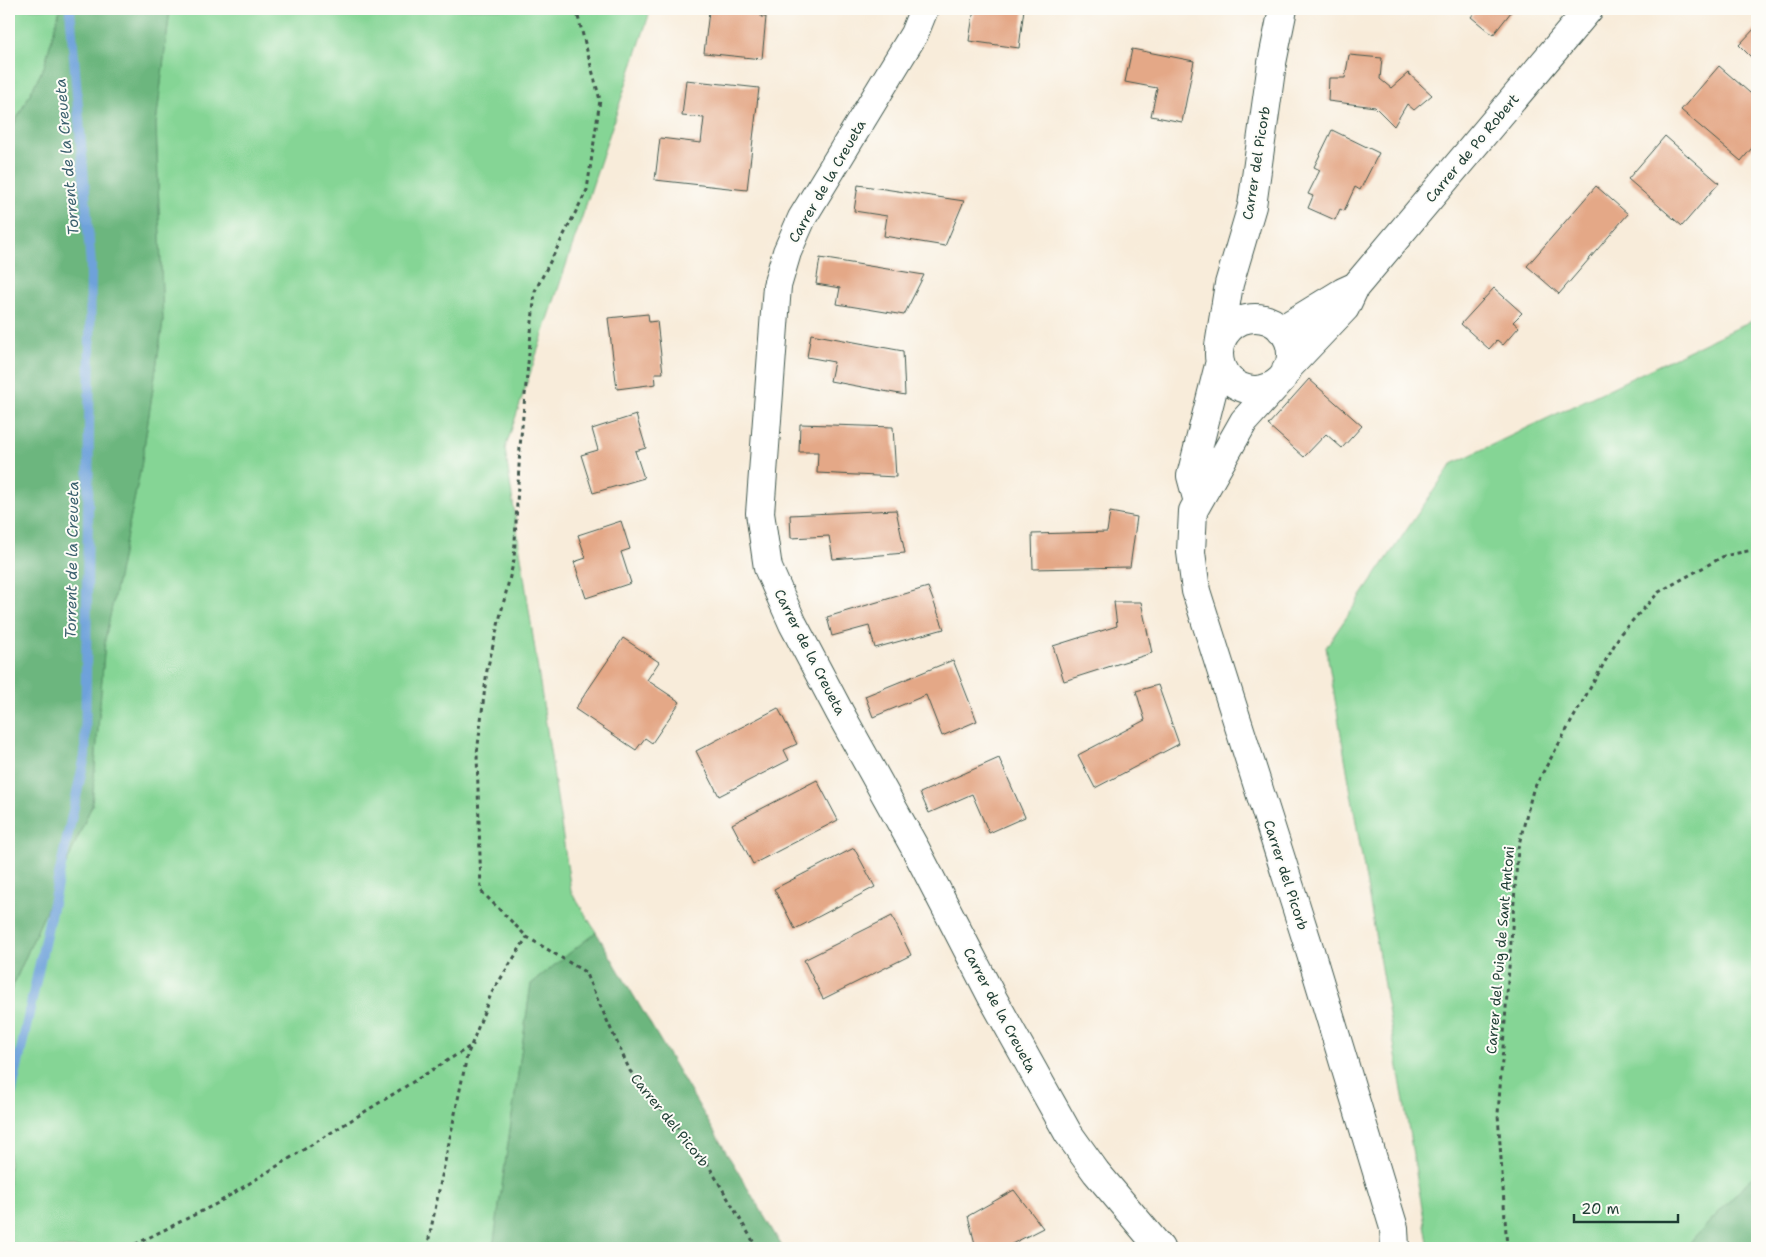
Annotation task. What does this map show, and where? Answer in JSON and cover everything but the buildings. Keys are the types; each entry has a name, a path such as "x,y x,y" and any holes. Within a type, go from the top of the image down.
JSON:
{"street":[{"name":"Carrer de la Creueta","path":"924,9 914,34 802,218 787,252 777,286 760,513 768,568 793,624 840,713 915,848 992,997 1068,1133 1096,1172 1160,1248"},
{"name":"Carrer del Picorb","path":"1198,502 1191,476 1219,356 1229,284 1252,206 1272,63 1283,9"},
{"name":"Carrer de Po Robert","path":"1284,375 1345,308 1355,287 1589,9"},
{"name":"Carrer de Po Robert","path":"1281,330 1343,292 1355,287"},
{"name":"Carrer del Picorb","path":"1219,356 1230,327 1250,318 1272,322 1281,330"},
{"path":"1219,356 1229,381 1246,390 1266,390 1284,375 1291,359 1288,337 1281,330"},
{"name":"Carrer del Picorb","path":"1284,375 1244,421 1192,511 1191,552 1196,590 1343,1059 1394,1228 1395,1248"}],"path":[{"name":"Carrer del Picorb","path":"576,9 600,100 587,190 535,291 520,448 514,560 487,670 478,754 481,891 527,937 585,972 630,1071 706,1163 757,1248"},
{"name":"Carrer del Puig de Sant Antoni","path":"1507,1248 1498,1114 1518,848 1533,790 1621,633 1652,599 1659,592 1724,556 1757,549"},
{"path":"427,1248 467,1056 490,994 527,937"},
{"path":"128,1248 216,1204 474,1044"}],"green space":[{"path":"9,9 60,9 44,67 9,134"},
{"path":"60,9 170,9 156,124 163,322 141,467 105,640 92,805 9,995 9,134 44,67"},
{"path":"170,9 651,9 505,449 571,891 596,932 531,984 493,1248 9,1248 9,995 92,805 105,640 141,467 163,322 156,124"},
{"path":"1757,318 1757,1172 1685,1248 1429,1248 1326,647 1452,464"},
{"path":"596,932 783,1248 493,1248 531,984"},
{"path":"1757,1172 1757,1248 1685,1248"}],"waterway":[{"name":"Torrent de la Creueta","path":"9,1105 85,756 91,266 70,9"}]}
